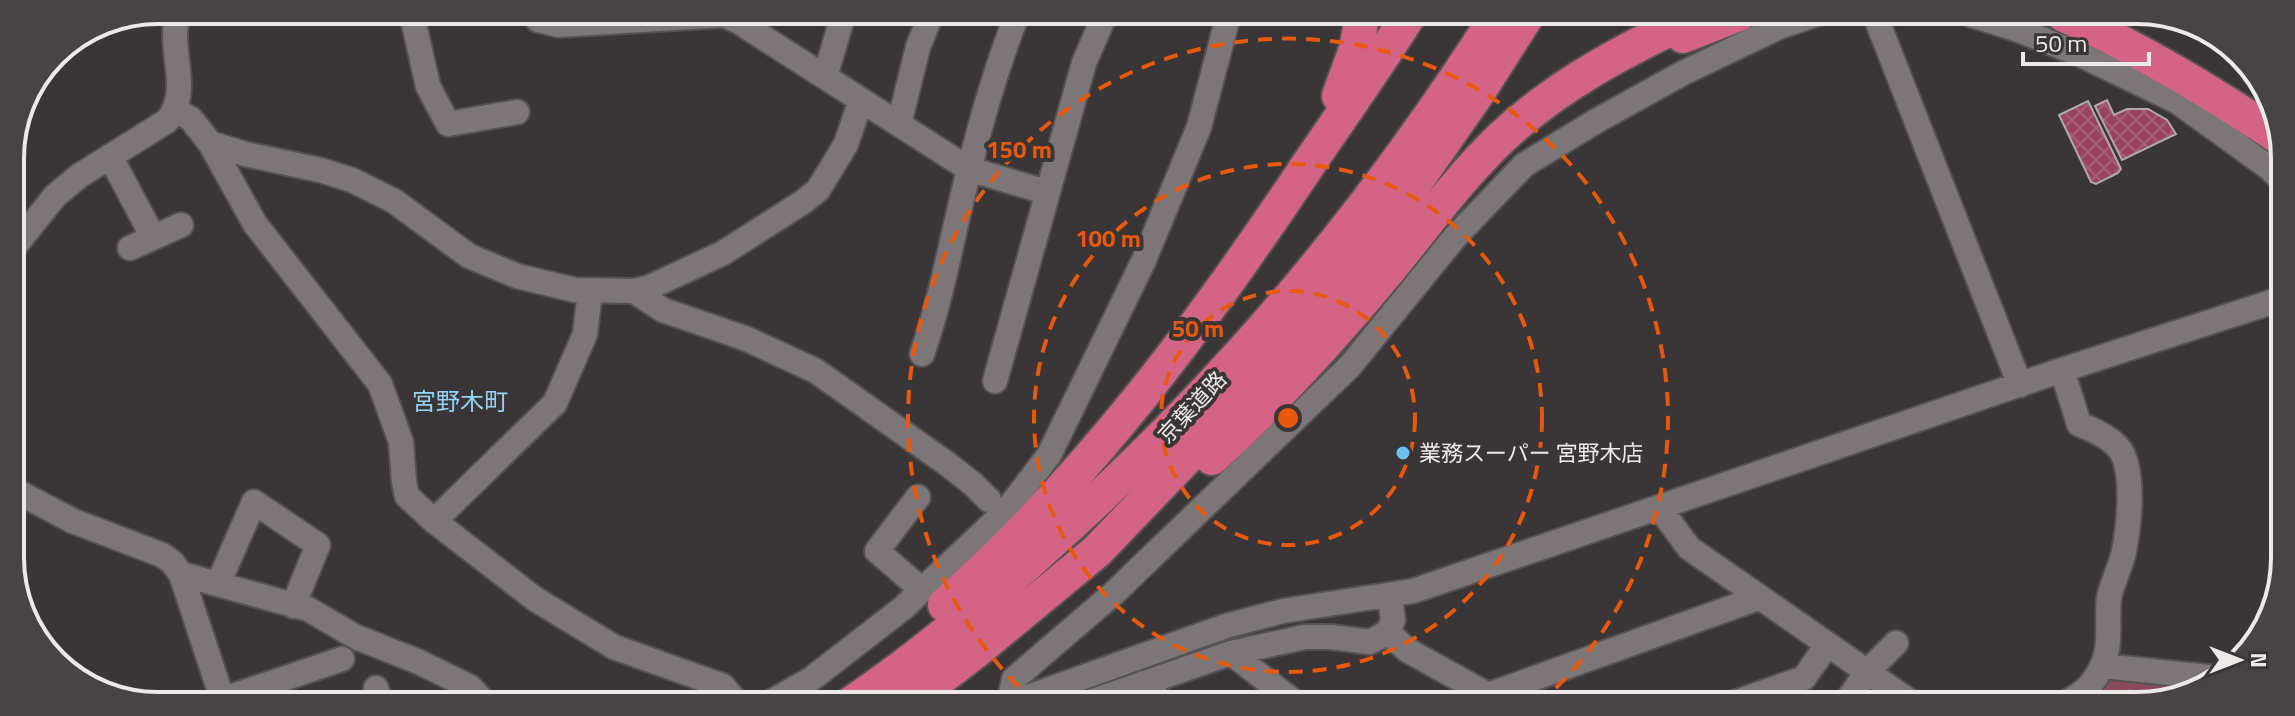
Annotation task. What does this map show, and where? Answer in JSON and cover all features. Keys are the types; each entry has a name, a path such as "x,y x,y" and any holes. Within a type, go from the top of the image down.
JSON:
{"highway":[{"path":"1270,223 1327,125 1344,86 1361,24"},
{"path":"846,692 973,580 1072,480 1163,369 1270,223 1403,24"},
{"name":"京葉道路","path":"867,692 936,641 1013,577 1156,445 1216,382 1305,281 1380,188 1492,24"},
{"name":"京葉道路","path":"922,692 1097,551 1191,453 1345,278 1477,94 1522,24"},
{"path":"1097,551 1183,484 1249,425 1320,349 1467,173 1502,137 1540,105 1617,56 1681,24"},
{"path":"1502,137 1556,100 1622,63 1715,24"},
{"path":"2083,24 2168,67 2267,130"}],"street":[{"path":"24,235 55,196 79,176 167,121 176,110 180,95 176,24"},
{"path":"414,24 428,86 448,124 517,112"},
{"path":"742,24 969,169 1046,192"},
{"path":"825,77 840,24"},
{"path":"899,124 918,47 927,24"},
{"path":"922,354 969,169 1013,24"},
{"path":"995,381 1084,63 1101,24"},
{"path":"789,692 810,680 903,608 1007,510 1049,455 1144,260 1199,127 1226,24"},
{"path":"1012,692 1014,679 1114,593 1350,366 1455,237 1524,165 1683,73 1787,24"},
{"path":"1879,24 2020,385"},
{"path":"2000,24 2079,54 2178,102 2271,170"},
{"path":"210,143 352,180 394,201 469,256 517,276 588,291 634,291 648,288 723,253 818,190 846,144 861,100"},
{"path":"176,110 191,119 210,143 255,224 380,384 401,442 407,496 434,521 535,599 614,647 723,686 728,692"},
{"path":"110,156 153,237"},
{"path":"130,248 181,225"},
{"path":"434,521 555,403 585,334 588,291"},
{"path":"634,291 663,310 747,339 816,371 946,463 989,500"},
{"path":"1041,692 1226,626 1283,611 1413,591 2062,370 2271,302"},
{"path":"2062,370 2079,424 2101,434 2122,452 2130,486 2124,551 2109,598 2110,637 2102,666 2084,692"},
{"path":"24,495 73,521 162,555 172,562 181,574 218,692"},
{"path":"918,497 877,551 922,590"},
{"path":"218,584 254,502 318,545 293,606"},
{"path":"1659,507 1689,548 1896,692"},
{"path":"181,574 308,609 356,637 419,662 475,692"},
{"path":"1118,692 1231,653 1305,637 1370,642 1388,632 1393,620 1390,596"},
{"path":"1514,692 1758,598"},
{"path":"1388,632 1407,650 1483,692"},
{"path":"1853,692 1867,672 1896,643"},
{"path":"1765,692 1804,678 1827,645"},
{"path":"1231,653 1281,692"},
{"path":"247,692 342,659"},
{"path":"2102,666 2199,676"},
{"path":"1143,683 1152,692"}],"green space":[{"path":"2106,670 2198,677 2146,692 2080,692"}],"building":[{"path":"2107,100 2114,115 2127,109 2148,109 2167,120 2176,134 2122,160 2095,106"},
{"path":"2088,101 2121,169 2096,184 2091,182 2059,115"}],"place":[{"name":"業務スーパー 宮野木店","path":"1403,453"}],"district":[{"name":"宮野木町","path":"460,402"}]}
